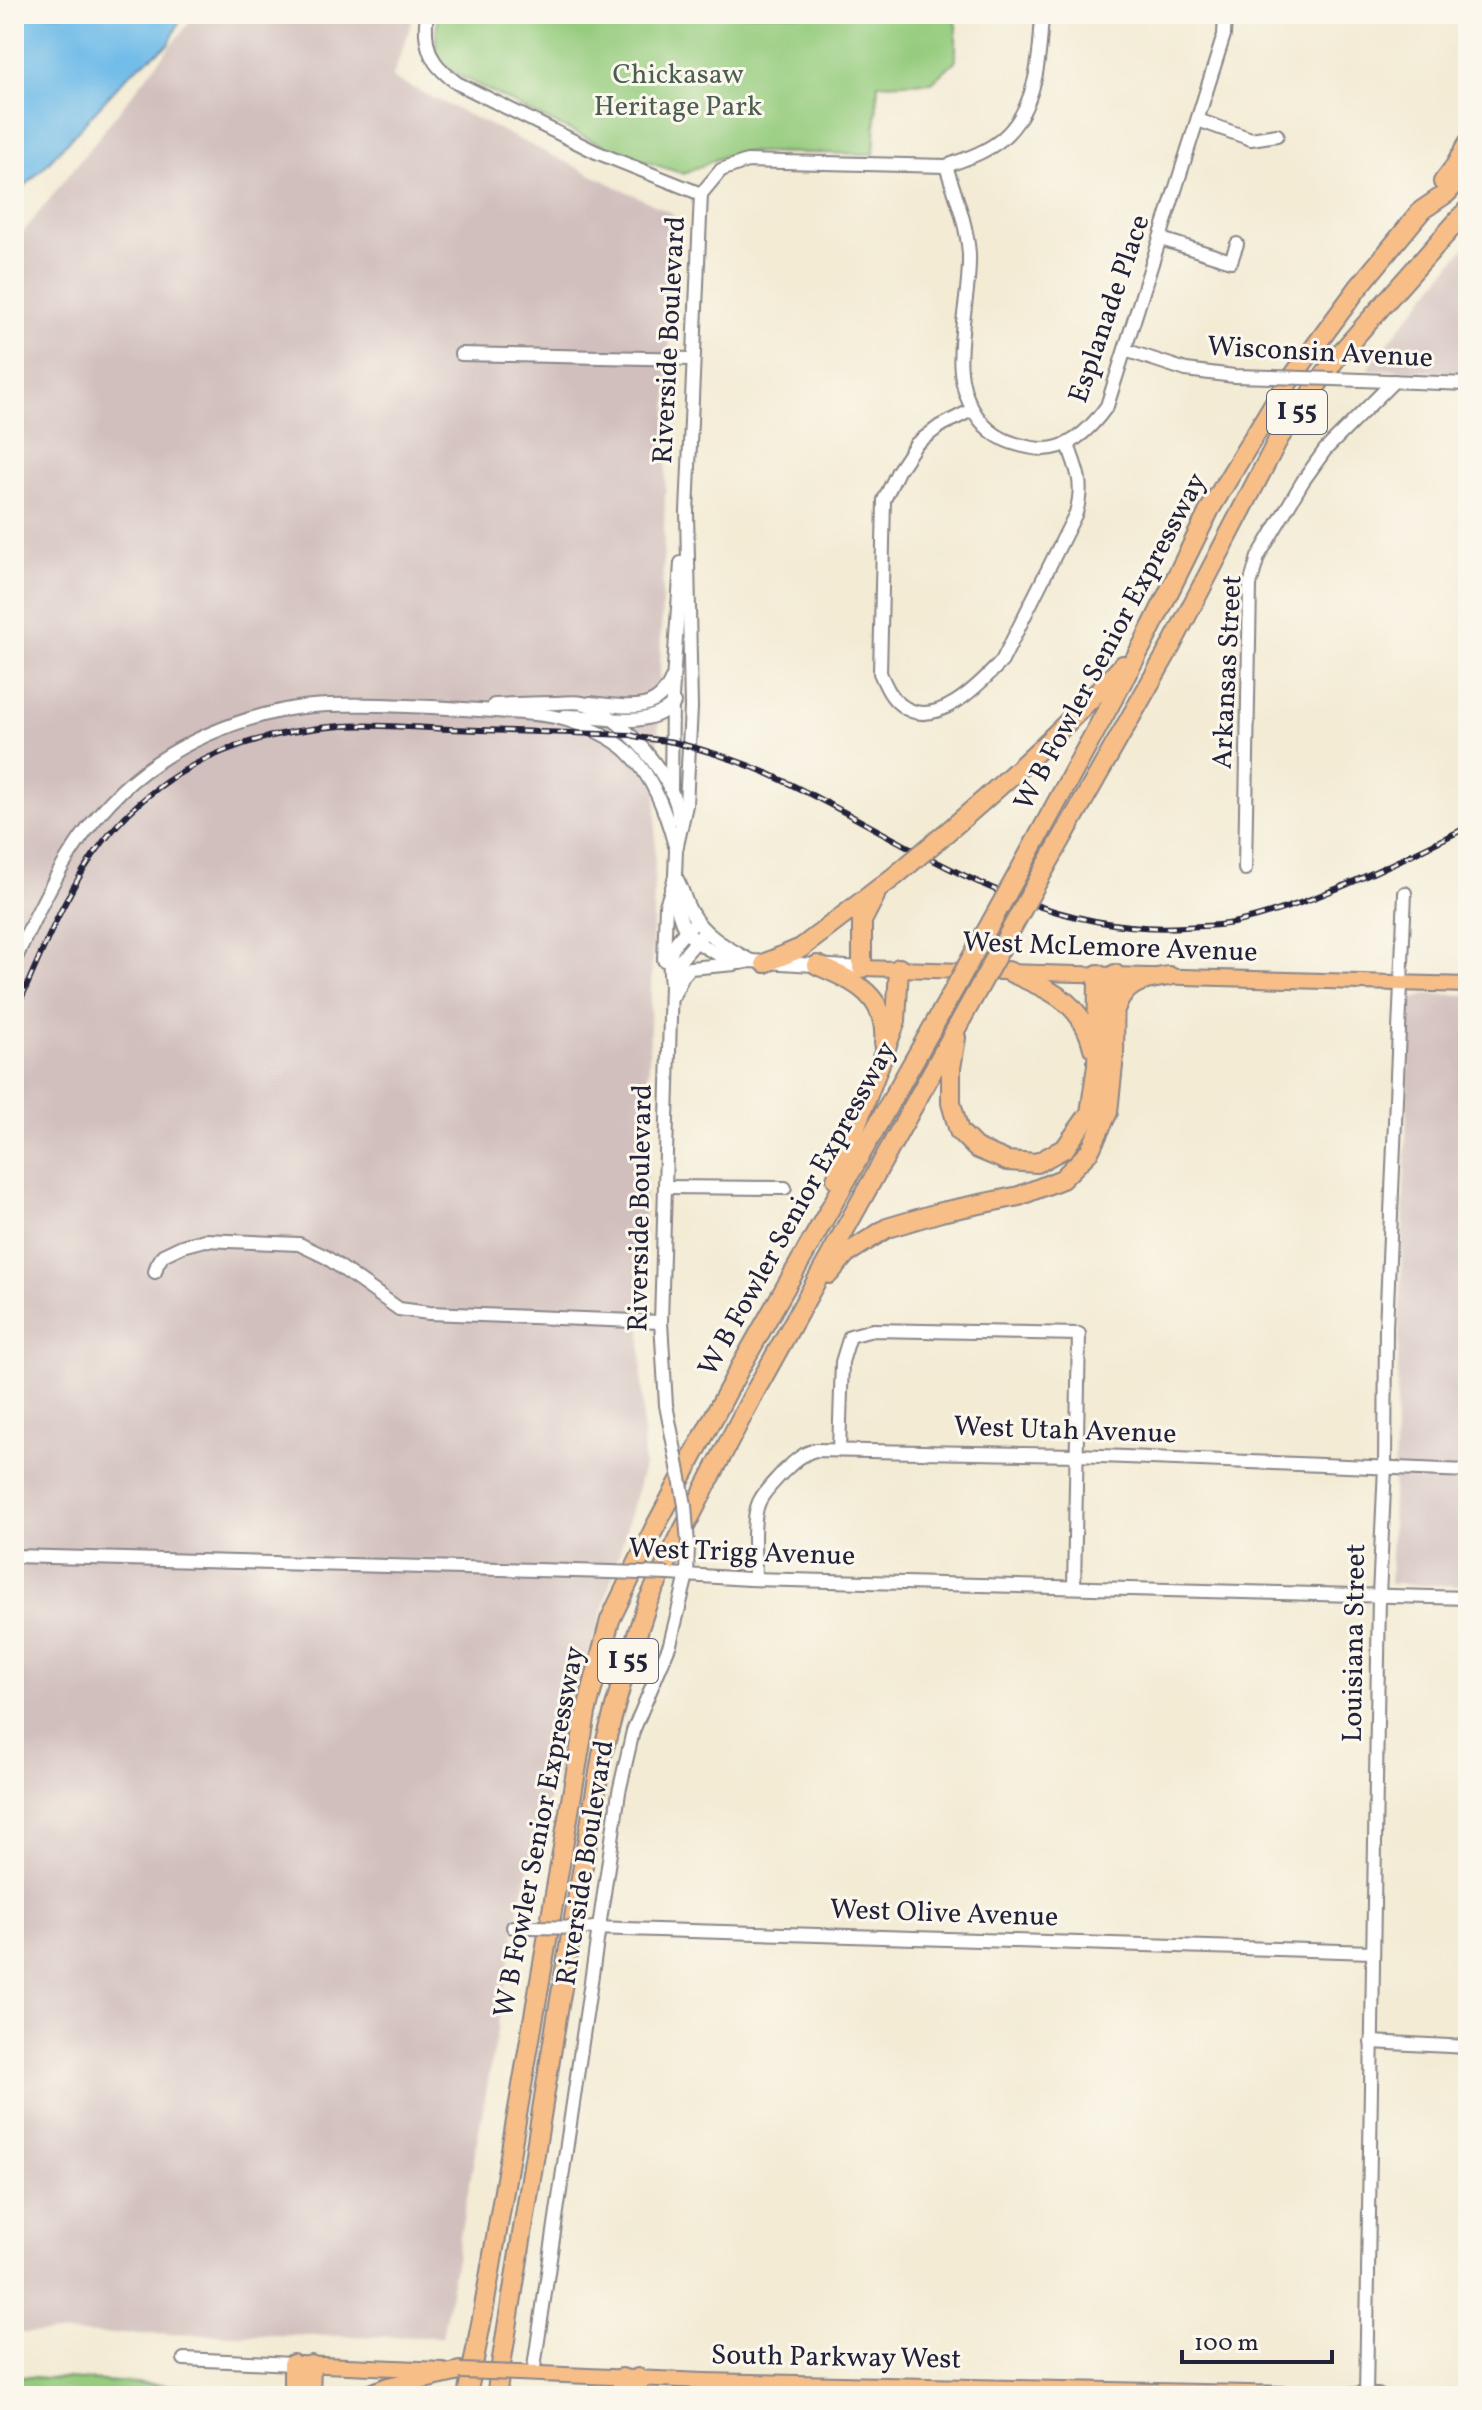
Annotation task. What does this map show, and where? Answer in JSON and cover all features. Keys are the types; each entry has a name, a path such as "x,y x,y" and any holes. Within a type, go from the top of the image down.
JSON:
{"highway":[{"path":"1422,210 1468,143"},
{"name":"W B Fowler Senior Expressway","path":"467,2396 586,1713 610,1620 654,1529 741,1366 1020,870 1144,642 1210,509 1279,395 1358,288 1422,210 1447,193 1468,170"},
{"name":"W B Fowler Senior Expressway","path":"496,2396 599,1771 624,1674 648,1601 806,1300 1171,646 1279,438 1337,357 1468,209"},
{"path":"752,962 801,948 878,890 1013,777 1144,642"},
{"path":"862,968 862,921 878,890"},
{"path":"817,965 857,983 880,1008 885,1030 883,1057"},
{"path":"813,1238 896,1021 899,968"},
{"path":"1008,971 1061,996 1079,1014 1091,1039 1097,1065"},
{"path":"806,1300 846,1254 887,1228 941,1212 1019,1196 1062,1179 1089,1152 1108,1112 1114,1056 1114,1009 1106,974"},
{"path":"959,1022 951,1068 951,1103 959,1131 976,1148 1007,1161 1037,1163 1065,1148 1090,1113 1106,974"},
{"path":"1114,1009 1126,989 1140,982 1169,976"},
{"path":"293,2396 302,2364"},
{"path":"302,2364 310,2396"},
{"path":"366,2396 388,2387 460,2371"}],"main road":[{"name":"West McLemore Avenue","path":"862,968 1468,985"},
{"name":"South Parkway West","path":"302,2364 526,2374 630,2387 1378,2396"}],"street":[{"path":"428,14 427,51 437,68 457,83 596,152 701,194"},
{"name":"Riverside Boulevard","path":"670,1002 664,957 666,905 675,876 676,850 686,805 691,708 687,512 701,194 721,170 747,161 946,166 976,155 1004,137 1021,114 1034,88 1042,14"},
{"name":"Esplanade Place","path":"1068,445 1092,427 1107,406 1224,35 1225,14"},
{"path":"1198,120 1251,139 1277,135"},
{"path":"946,166 962,215 969,253 959,368 963,393 989,432 1013,445 1043,450 1068,445 1078,471 1081,494 1076,513 1002,661 984,680 950,706 934,712 916,712 901,705 880,673 884,500 916,444 940,426 972,410"},
{"path":"1161,239 1231,261 1237,244"},
{"name":"Wisconsin Avenue","path":"1125,350 1186,370 1234,376 1468,384"},
{"path":"461,354 692,359"},
{"name":"Arkansas Street","path":"1245,869 1250,585 1258,557 1325,450 1394,381"},
{"name":"Riverside Boulevard","path":"670,827 672,705 680,570 687,512"},
{"path":"451,707 641,720 664,713 677,699 688,594"},
{"path":"14,962 40,905 78,840 115,797 154,764 196,740 241,721 287,709 333,704 451,707 582,703 646,706 666,693 674,674"},
{"path":"582,703 599,710 631,735 671,793 679,811 676,850"},
{"path":"550,716 569,720 601,734 625,750 646,773 670,827 676,850"},
{"name":"West McLemore Avenue","path":"675,876 701,936"},
{"path":"671,891 685,931"},
{"name":"Louisiana Street","path":"1366,2396 1379,1596 1385,1467 1386,1328 1405,893"},
{"name":"Riverside Boulevard","path":"526,2374 593,1928 619,1792 633,1731 670,1644 687,1575 685,1505 666,1405 661,1322 671,984 668,959 685,931 697,921"},
{"name":"West McLemore Avenue","path":"685,931 701,936 725,959 862,968"},
{"name":"Riverside Boulevard","path":"671,984 682,958 701,936"},
{"path":"670,1002 690,968 752,962"},
{"path":"665,1187 785,1188"},
{"path":"155,1272 163,1255 205,1240 299,1244 326,1257 399,1309 429,1313 661,1322"},
{"path":"839,1450 842,1362 850,1336 873,1330 1079,1334 1074,1587"},
{"name":"West Utah Avenue","path":"755,1579 758,1504 765,1492 806,1452 1076,1455 1468,1471"},
{"name":"West Trigg Avenue","path":"14,1556 1468,1598"},
{"name":"West Olive Avenue","path":"513,1927 1372,1952"},
{"path":"1371,2042 1468,2047"},
{"path":"184,2359 302,2364"}],"shaded area":[{"path":"196,14 415,14 392,78 673,214 641,1344 644,1466 521,1897 442,2337 14,2333 14,244"},
{"path":"1468,243 1468,373 1367,369"},
{"path":"1425,994 1468,995 1468,1586 1390,1584 1411,1001"}],"green space":[{"name":"Chickasaw Heritage Park","path":"438,14 956,14 956,60 932,82 878,84 874,154 742,152 719,158 684,174 625,155 454,73 435,54"},
{"path":"14,2376 254,2390 255,2396 14,2396"}],"water":[{"path":"14,14 183,14 169,44 131,72 14,197"}],"railway":[{"path":"14,1014 76,882 103,842 127,815 152,792 209,757 272,736 306,730 381,726 631,735 673,742 723,756 771,775 969,878 1020,900 1073,916 1127,926 1215,925 1264,915 1353,882 1468,827"}]}
